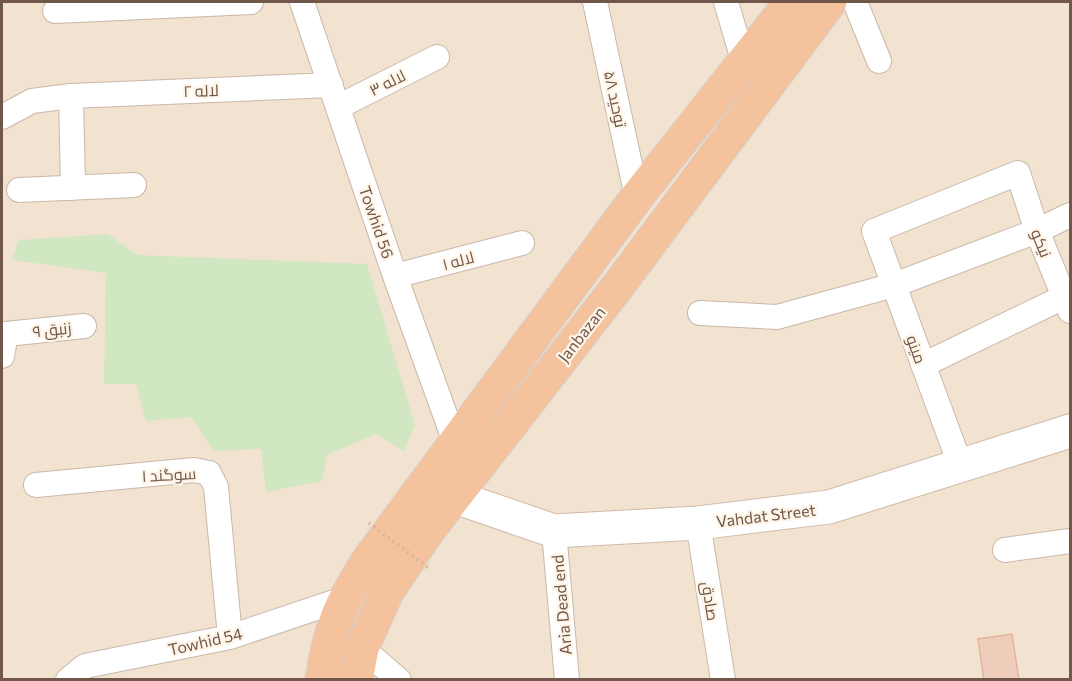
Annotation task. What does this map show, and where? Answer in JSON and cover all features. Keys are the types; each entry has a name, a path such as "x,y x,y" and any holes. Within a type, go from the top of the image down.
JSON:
{"highway":[{"path":"322,680 327,643 343,599 369,559 638,197 791,2"},
{"name":"Janbazan","path":"356,680 362,648 387,592 428,531 618,286 830,2"}],"main road":[{"name":"Vahdat Street","path":"455,497 554,531 698,523 829,507 1071,431"}],"street":[{"path":"55,11 251,2"},
{"name":"Towhid 56","path":"302,2 395,276 455,442"},
{"name":"توحید ۵۸","path":"595,2 638,197"},
{"path":"726,2 744,63"},
{"path":"855,2 879,61"},
{"name":"لاله ۳","path":"334,96 437,57"},
{"path":"71,96 73,188"},
{"name":"لاله ۲","path":"2,117 32,101 71,96 334,96"},
{"name":"نیکو","path":"874,231 1018,173 1037,231 1069,300"},
{"path":"19,190 134,184"},
{"path":"700,313 777,317 894,285 1037,231 1071,215"},
{"name":"مینو","path":"874,231 961,467"},
{"name":"لاله ۱","path":"395,276 522,243"},
{"path":"923,365 1069,300"},
{"name":"زنبق ۹","path":"2,356 6,334 84,326"},
{"name":"سوگند ۱","path":"36,485 194,470 209,473 216,487 230,637"},
{"name":"صادق","path":"698,523 723,680"},
{"name":"Aria Dead end","path":"554,531 567,680"},
{"path":"1005,550 1071,541"},
{"name":"Towhid 54","path":"68,680 85,666 230,637 343,599"},
{"path":"362,648 399,680"}],"path":[{"path":"369,523 431,570"}],"shaded area":[{"path":"2,2 1070,2 1070,679 2,679"}],"green space":[{"path":"108,234 137,255 367,264 415,425 404,451 376,434 327,455 322,481 266,492 261,449 214,451 191,417 146,421 136,384 104,384 106,273 12,260 19,240"}],"building":[{"path":"1012,634 1019,680 984,680 978,639"}]}
